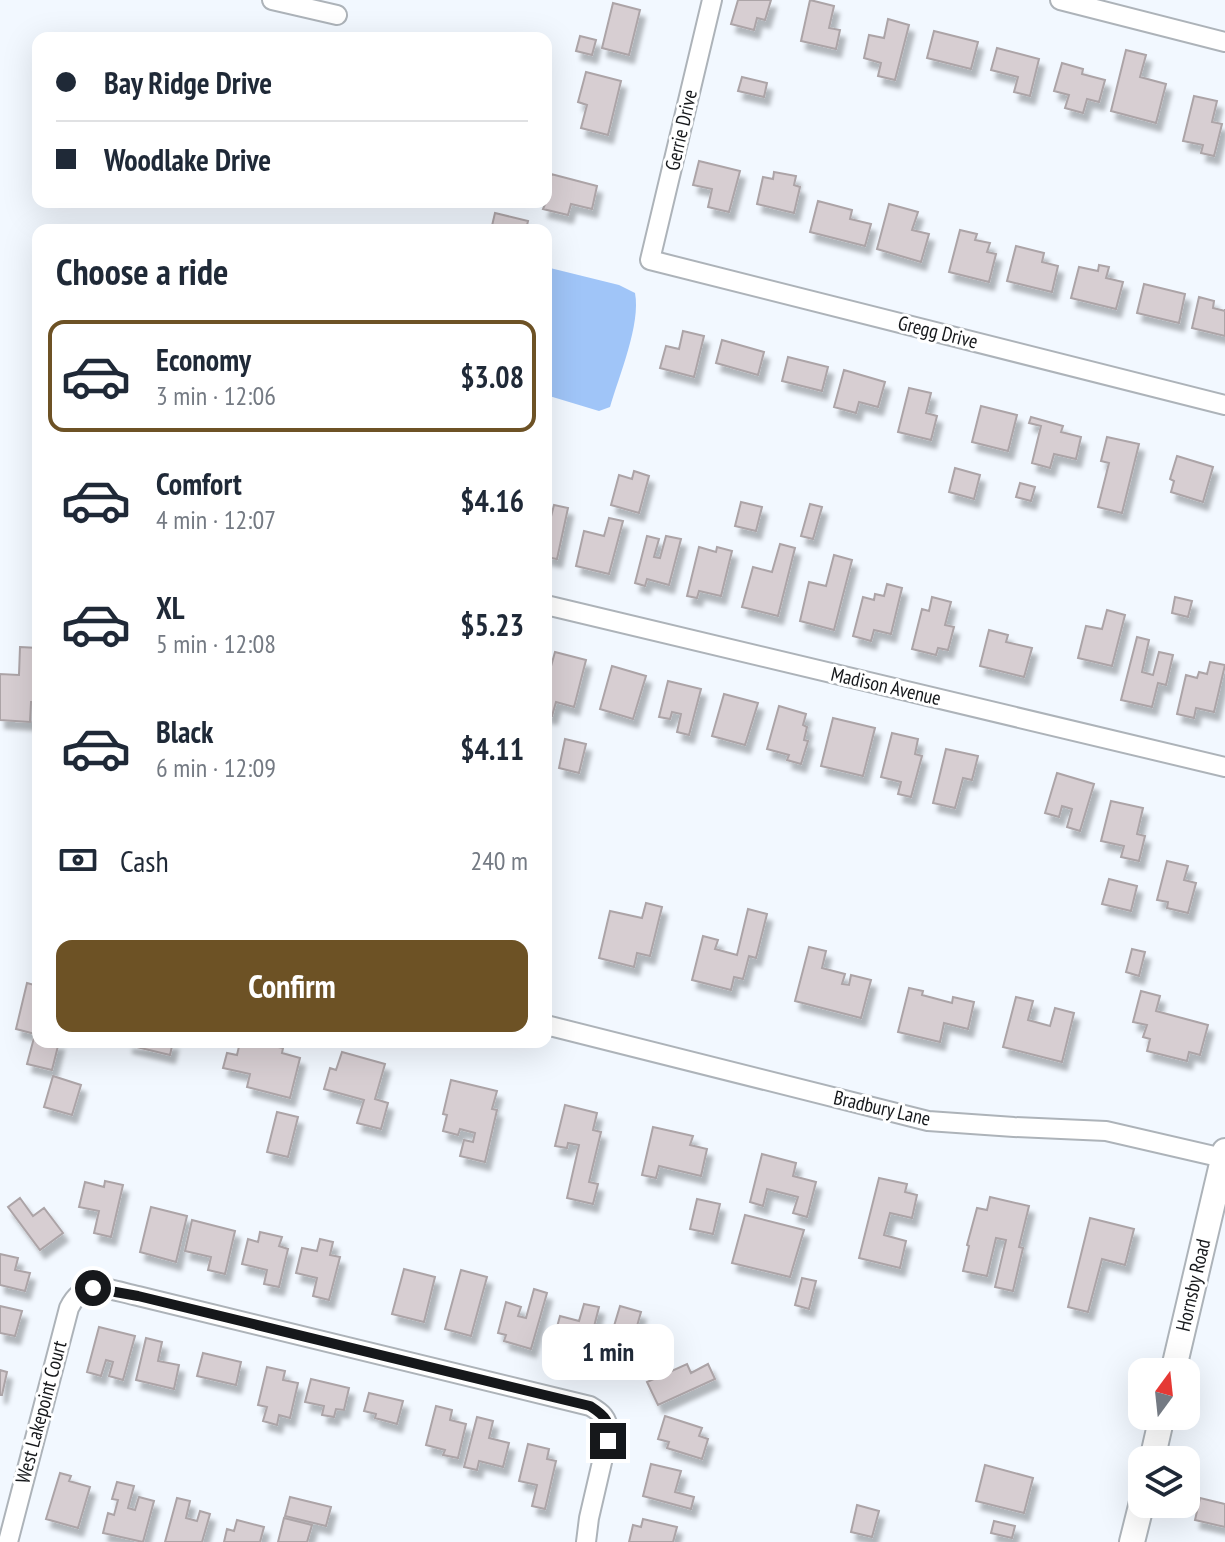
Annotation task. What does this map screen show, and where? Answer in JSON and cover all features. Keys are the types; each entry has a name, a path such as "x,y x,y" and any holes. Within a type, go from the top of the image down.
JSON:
{"street":[{"path":"272,0 337,15"},
{"name":"Gerrie Drive","path":"650,260 712,0"},
{"path":"1060,0 1225,42"},
{"name":"Gregg Drive","path":"650,260 1225,405"},
{"name":"Madison Avenue","path":"552,606 1225,767"},
{"name":"Bradbury Lane","path":"552,1027 928,1121 1106,1131 1224,1154"},
{"name":"Hornsby Road","path":"1176,1358 1224,1154"},
{"name":"West Lakepoint Court","path":"8,1542 69,1308 73,1299 87,1289 153,1299 590,1406 603,1414 608,1423 608,1441 586,1542"},
{"path":"1132,1542 1138,1518"}],"water":[{"path":"552,268 619,285 635,293 635,320 623,365 610,407 599,411 552,397"}],"building":[{"path":"738,0 771,0 765,20 757,18 754,30 731,24"},
{"path":"810,0 834,6 829,28 840,30 836,49 801,41"},
{"path":"613,3 640,10 629,55 602,48"},
{"path":"888,19 909,25 895,80 878,76 881,63 864,58 869,35 884,38"},
{"path":"934,31 978,42 971,69 927,58"},
{"path":"580,36 596,40 592,55 576,51"},
{"path":"997,48 1039,59 1030,96 1014,92 1018,77 991,70"},
{"path":"1126,50 1146,55 1140,77 1166,84 1156,123 1111,111"},
{"path":"1062,63 1083,69 1082,74 1105,80 1099,102 1087,99 1083,113 1065,108 1069,95 1054,91"},
{"path":"586,72 621,81 608,135 581,128 587,105 578,102"},
{"path":"742,77 767,83 764,97 738,91"},
{"path":"1194,96 1217,101 1212,122 1222,124 1214,156 1201,153 1203,145 1183,141"},
{"path":"699,161 740,171 729,212 708,207 712,189 693,185"},
{"path":"774,172 796,176 794,185 800,187 794,213 757,204 763,177 773,179"},
{"path":"552,174 597,186 592,209 571,204 568,215 543,209 552,208"},
{"path":"818,201 852,210 850,219 871,224 865,246 810,232"},
{"path":"889,204 918,212 912,230 929,234 921,262 877,249"},
{"path":"495,213 528,221 527,224 492,224"},
{"path":"960,230 977,234 975,240 990,243 987,252 996,254 989,282 949,272"},
{"path":"1016,246 1044,253 1042,262 1058,266 1052,292 1007,281"},
{"path":"1099,265 1109,267 1106,278 1123,282 1116,309 1071,298 1079,267 1098,271"},
{"path":"1144,284 1185,294 1179,323 1137,313"},
{"path":"1199,297 1214,301 1213,308 1225,311 1225,336 1192,328"},
{"path":"683,331 704,336 694,377 660,368 666,346 679,349"},
{"path":"722,340 764,352 758,375 716,363"},
{"path":"788,357 828,367 822,391 782,381"},
{"path":"844,370 885,382 878,407 859,402 856,413 834,407"},
{"path":"909,388 931,393 926,413 937,416 931,440 898,432"},
{"path":"981,406 1017,415 1008,451 972,442"},
{"path":"1031,417 1063,426 1061,432 1081,437 1076,459 1054,454 1050,468 1032,463 1041,426 1029,423"},
{"path":"1107,437 1139,444 1122,513 1098,507 1109,463 1101,461"},
{"path":"1177,456 1213,467 1203,502 1171,492 1174,481 1170,479"},
{"path":"955,468 980,475 974,499 949,492"},
{"path":"634,471 649,476 639,513 611,505 619,475 632,479"},
{"path":"1020,483 1035,487 1031,501 1016,497"},
{"path":"741,502 762,507 756,531 735,526"},
{"path":"810,504 822,507 813,539 801,536"},
{"path":"554,505 568,508 557,559 552,558"},
{"path":"609,518 623,521 609,574 576,566 584,531 604,536"},
{"path":"647,536 659,539 654,557 660,558 666,536 681,539 669,585 647,579 645,586 635,583"},
{"path":"780,544 795,548 778,616 742,607 753,567 772,572"},
{"path":"699,547 716,552 717,547 732,551 721,596 699,591 697,598 687,596"},
{"path":"834,555 852,560 834,630 800,621 809,582 826,586"},
{"path":"887,584 902,588 891,634 874,630 871,641 853,636 863,597 874,600 875,594 884,596"},
{"path":"932,597 951,602 945,625 954,627 948,650 938,648 936,655 912,649 922,609 929,611"},
{"path":"1175,597 1192,601 1188,617 1172,613"},
{"path":"1107,610 1125,615 1112,666 1078,658 1086,626 1102,629"},
{"path":"989,630 1008,635 1006,642 1032,648 1024,677 980,666"},
{"path":"1137,637 1149,640 1142,672 1153,675 1159,652 1173,655 1166,685 1158,683 1152,707 1121,700"},
{"path":"20,647 32,648 30,722 0,720 0,674 19,675"},
{"path":"555,652 586,660 574,707 556,702 552,716 552,663"},
{"path":"1210,662 1225,665 1214,712 1196,708 1194,718 1177,714 1186,675 1197,678 1199,672 1207,674"},
{"path":"612,666 646,676 633,719 600,709"},
{"path":"668,681 701,689 689,735 677,732 681,714 672,712 670,719 659,717"},
{"path":"724,694 758,703 745,745 712,736"},
{"path":"779,706 806,714 804,740 808,741 801,764 787,760 789,755 767,749"},
{"path":"833,718 875,728 863,776 821,766"},
{"path":"892,733 918,739 915,754 922,756 911,797 898,794 901,782 881,777"},
{"path":"565,739 586,744 579,773 559,768"},
{"path":"946,749 978,756 972,780 963,778 955,808 933,803"},
{"path":"1057,773 1094,784 1080,831 1067,827 1072,809 1062,806 1059,817 1045,813"},
{"path":"1111,801 1143,808 1137,834 1145,836 1139,861 1121,857 1124,846 1101,841"},
{"path":"1167,861 1188,866 1184,880 1196,883 1188,913 1167,908 1168,902 1157,900"},
{"path":"1109,879 1137,886 1131,911 1102,904"},
{"path":"646,903 662,907 650,956 637,953 634,967 599,958 610,911 642,918"},
{"path":"748,909 767,914 756,958 749,956 743,979 734,977 731,990 692,980 703,936 718,940 715,949 737,955"},
{"path":"809,947 826,951 822,968 845,974 842,984 849,985 851,975 871,980 861,1018 795,1001"},
{"path":"1132,949 1145,952 1139,976 1126,972"},
{"path":"27,983 32,984 32,1033 16,1029"},
{"path":"909,988 952,1003 953,997 974,1002 968,1029 944,1023 940,1042 898,1032"},
{"path":"1141,991 1160,996 1156,1011 1208,1025 1200,1055 1189,1052 1187,1061 1147,1051 1150,1039 1143,1037 1147,1025 1133,1022"},
{"path":"1016,997 1033,1001 1028,1020 1050,1026 1055,1008 1074,1013 1062,1062 1003,1047"},
{"path":"32,1045 32,1048 58,1048 52,1070 27,1064"},
{"path":"141,1048 172,1048 170,1055"},
{"path":"239,1048 283,1048 282,1053 300,1058 290,1098 247,1087 250,1074 223,1068 227,1053 237,1055"},
{"path":"342,1052 385,1064 375,1099 388,1103 381,1129 357,1123 364,1100 324,1089 330,1068 336,1070"},
{"path":"53,1076 81,1085 72,1115 44,1107"},
{"path":"451,1080 497,1091 492,1109 497,1110 485,1162 460,1156 464,1140 473,1142 475,1133 460,1129 458,1135 443,1131 447,1115 443,1114"},
{"path":"565,1105 597,1113 593,1130 601,1132 589,1182 598,1184 593,1204 567,1198 579,1145 568,1143 567,1148 555,1146"},
{"path":"277,1112 298,1117 288,1157 267,1152"},
{"path":"653,1127 693,1136 690,1145 707,1149 701,1176 659,1166 656,1178 642,1175"},
{"path":"762,1154 796,1163 793,1176 816,1182 807,1217 793,1213 798,1197 767,1189 763,1206 750,1202"},
{"path":"879,1178 907,1184 905,1192 917,1195 912,1218 890,1213 884,1235 906,1241 900,1268 859,1258"},
{"path":"105,1181 123,1185 111,1237 94,1233 99,1211 79,1207 85,1182 104,1187"},
{"path":"990,1197 1029,1206 1013,1291 995,1287 1006,1240 996,1238 987,1276 963,1271 977,1208 987,1210"},
{"path":"20,1198 33,1216 44,1208 63,1233 40,1250 8,1207"},
{"path":"697,1199 720,1204 713,1234 690,1229"},
{"path":"151,1207 187,1216 176,1262 140,1252"},
{"path":"745,1215 804,1230 790,1277 732,1263"},
{"path":"1090,1218 1134,1229 1125,1265 1102,1259 1088,1312 1068,1307"},
{"path":"192,1220 235,1231 225,1274 208,1270 211,1257 185,1251"},
{"path":"260,1232 282,1237 279,1246 288,1249 279,1287 264,1284 267,1270 242,1264 248,1239 258,1242"},
{"path":"320,1239 333,1242 330,1255 340,1257 329,1300 313,1296 317,1278 296,1273 302,1248 317,1251"},
{"path":"0,1254 18,1258 15,1270 30,1273 25,1291 0,1285"},
{"path":"404,1269 435,1277 424,1322 392,1314"},
{"path":"461,1270 487,1277 471,1336 445,1329"},
{"path":"802,1278 816,1281 809,1309 795,1305"},
{"path":"534,1289 547,1293 531,1349 504,1341 506,1335 498,1333 506,1302 521,1307 518,1316 526,1318"},
{"path":"584,1304 599,1307 586,1358 551,1349 560,1316 579,1321"},
{"path":"0,1306 22,1311 15,1336 0,1333"},
{"path":"620,1306 641,1312 635,1333 643,1335 637,1356 625,1352 622,1361 605,1356"},
{"path":"99,1327 135,1336 123,1380 109,1376 113,1362 106,1360 101,1376 87,1372"},
{"path":"146,1338 162,1342 158,1361 179,1365 174,1389 136,1380"},
{"path":"203,1353 241,1362 236,1385 197,1376"},
{"path":"687,1364 691,1373 708,1364 715,1379 658,1405 647,1382"},
{"path":"267,1367 285,1371 283,1380 298,1383 290,1418 279,1415 277,1425 263,1421 267,1407 258,1405"},
{"path":"0,1370 7,1372 2,1395 0,1395"},
{"path":"311,1379 349,1388 344,1410 336,1409 334,1417 322,1415 324,1406 305,1402"},
{"path":"369,1393 403,1401 397,1424 375,1418 376,1414 364,1411"},
{"path":"436,1406 452,1410 450,1420 466,1424 458,1458 443,1455 445,1450 426,1445"},
{"path":"665,1416 702,1428 699,1436 708,1439 702,1459 667,1448 669,1442 658,1439"},
{"path":"477,1417 493,1421 489,1438 509,1443 503,1467 479,1461 477,1470 464,1467"},
{"path":"528,1444 549,1449 547,1459 556,1461 545,1509 532,1506 537,1485 519,1481"},
{"path":"651,1464 681,1471 675,1492 694,1497 691,1509 643,1496"},
{"path":"985,1465 1033,1478 1024,1513 976,1501"},
{"path":"60,1473 71,1476 69,1481 90,1487 78,1528 46,1519"},
{"path":"117,1482 134,1486 128,1508 135,1510 139,1497 154,1501 143,1542 103,1533 108,1513 114,1515 118,1500 112,1499"},
{"path":"290,1497 331,1507 326,1526 285,1516"},
{"path":"177,1498 190,1501 186,1518 197,1521 200,1511 210,1514 202,1542 165,1542"},
{"path":"1200,1498 1225,1504 1225,1527 1195,1520 1200,1518"},
{"path":"857,1505 879,1511 872,1537 851,1532"},
{"path":"284,1518 312,1525 307,1542 278,1542"},
{"path":"643,1519 677,1527 673,1542 629,1542 633,1525 641,1527"},
{"path":"237,1520 264,1527 260,1542 224,1542 227,1529 234,1531"},
{"path":"994,1521 1015,1526 1012,1538 991,1533"}],"route":[{"path":"93,1288 138,1296 590,1406 606,1418 608,1441"}]}
